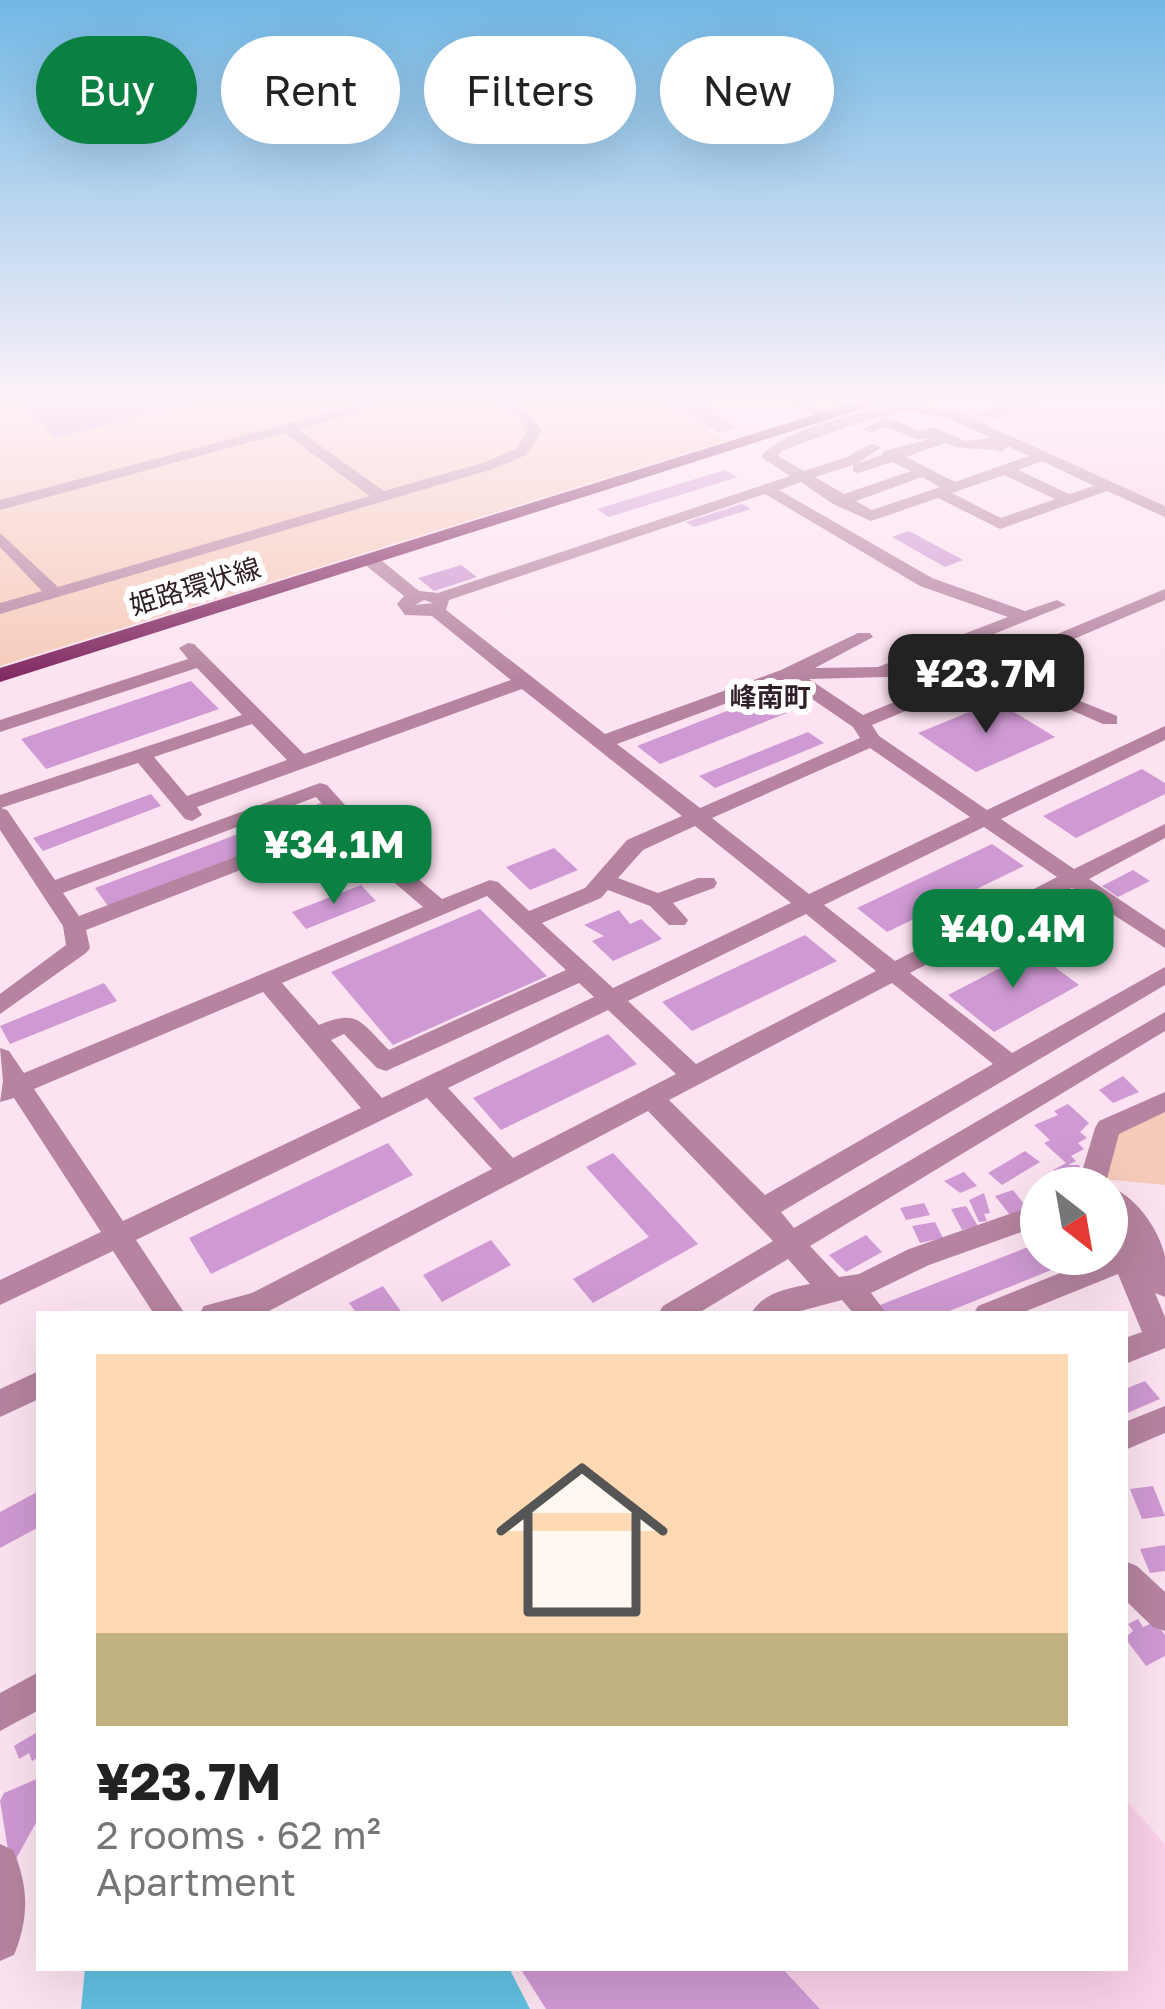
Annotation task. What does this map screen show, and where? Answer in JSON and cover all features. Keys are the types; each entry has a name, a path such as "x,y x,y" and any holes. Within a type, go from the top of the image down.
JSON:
{"main road":[{"name":"姫路環状線","path":"0,675 370,560 627,492"}],"street":[{"path":"0,505 49,492"},
{"path":"375,492 382,497"},
{"path":"0,609 398,492"},
{"path":"437,604 754,492"},
{"path":"771,492 926,582 1021,616"},
{"path":"823,492 865,515 892,511 921,492"},
{"path":"875,492 891,497 879,502 892,511"},
{"path":"967,492 996,507 1034,512"},
{"path":"1059,492 1069,500"},
{"path":"996,507 1000,524 1092,492"},
{"path":"1121,492 1165,512"},
{"path":"0,538 54,593"},
{"path":"370,560 416,596 437,604 523,682 1009,1063"},
{"path":"528,920 592,893 635,845 968,677 1165,594"},
{"path":"788,674 880,673 1057,605"},
{"path":"600,743 788,674 864,637"},
{"path":"0,726 194,655 300,762"},
{"path":"788,674 1165,941"},
{"path":"968,677 1004,697 1075,704 1110,720"},
{"path":"183,805 523,682"},
{"path":"0,802 255,717"},
{"path":"0,1293 1165,732"},
{"path":"142,754 204,831"},
{"path":"52,889 320,788 383,861 439,908"},
{"path":"0,814 74,926 78,948 0,1006"},
{"path":"74,926 348,821"},
{"path":"263,1308 510,1172 1165,830"},
{"path":"604,880 658,901 677,920"},
{"path":"658,901 706,883"},
{"path":"8,1089 490,887 694,1076"},
{"path":"315,1037 347,1022 386,1062 585,971"},
{"path":"762,1210 1165,975"},
{"path":"267,981 379,1111"},
{"path":"678,1311 1165,1020"},
{"path":"0,1057 8,1089 119,1235 168,1311"},
{"path":"431,1086 510,1172"},
{"path":"650,1099 790,1244 868,1311"},
{"path":"1102,1167 1108,1128 1165,1102"},
{"path":"1128,1216 1165,1285"},
{"path":"785,1309 1020,1221"},
{"path":"1128,1263 1159,1338 1128,1350"},
{"path":"995,1311 1084,1275"},
{"path":"0,1404 36,1386"},
{"path":"1128,1435 1165,1420"},
{"path":"1128,1579 1165,1615"},
{"path":"0,1713 36,1692"},
{"path":"0,1863 8,1919 0,1941"}],"shaded area":[{"path":"0,492 561,492 0,666"},
{"path":"1130,492 1165,492 1165,508"},
{"path":"1165,1107 1165,1185 1128,1181 1128,1167 1106,1167 1118,1127"},
{"path":"1128,1802 1165,1844 1165,2009 820,2009 785,1971 1128,1971"}],"water":[{"path":"85,1971 511,1971 530,2009 81,2009"}],"building":[{"path":"654,492 690,492 609,517 597,509"},
{"path":"742,504 751,509 694,527 686,522"},
{"path":"909,531 963,560 945,567 892,537"},
{"path":"461,565 477,577 434,591 418,578"},
{"path":"1057,653 1073,662 1010,688 994,679"},
{"path":"191,681 219,709 46,769 21,739"},
{"path":"783,689 807,705 660,764 637,746"},
{"path":"996,701 1055,737 976,772 918,733"},
{"path":"808,732 824,743 715,788 699,776"},
{"path":"1142,769 1165,783 1165,794 1076,838 1043,816"},
{"path":"151,794 161,806 43,851 33,838"},
{"path":"323,802 338,818 108,906 95,888"},
{"path":"992,844 1024,866 887,932 857,908"},
{"path":"554,848 578,870 530,890 506,867"},
{"path":"1133,870 1150,881 1118,897 1102,886"},
{"path":"361,885 376,901 306,929 292,912"},
{"path":"480,909 547,976 393,1045 331,972"},
{"path":"619,910 630,924 641,919 662,939 613,961 592,941 604,936 584,925"},
{"path":"805,935 837,961 692,1031 662,1002"},
{"path":"1033,951 1079,985 994,1032 948,995"},
{"path":"104,983 117,1001 10,1044 0,1026"},
{"path":"608,1034 637,1064 501,1130 473,1098"},
{"path":"1123,1076 1139,1092 1113,1103 1099,1090"},
{"path":"1068,1104 1089,1123 1080,1132 1087,1138 1078,1143 1084,1149 1071,1156 1076,1161 1068,1165 1080,1167 1059,1167 1066,1163 1044,1143 1050,1140 1034,1125 1058,1115 1054,1111"},
{"path":"388,1143 413,1175 211,1274 189,1238"},
{"path":"1025,1151 1040,1162 1020,1167 1020,1174 1002,1185 988,1173"},
{"path":"613,1153 698,1244 593,1303 573,1279 649,1237 586,1167"},
{"path":"964,1172 977,1186 960,1193 944,1181"},
{"path":"1013,1190 1020,1199 1020,1212 1010,1215 995,1196"},
{"path":"984,1193 990,1213 984,1214 987,1221 979,1222 969,1200"},
{"path":"924,1203 930,1215 906,1220 900,1208"},
{"path":"966,1206 978,1226 962,1230 951,1209"},
{"path":"935,1222 943,1238 920,1243 912,1226"},
{"path":"866,1235 882,1252 846,1272 829,1255"},
{"path":"491,1240 511,1265 442,1302 423,1275"},
{"path":"1020,1250 1020,1275 1039,1275 949,1311 884,1311 880,1305"},
{"path":"383,1286 401,1311 355,1311 349,1303"},
{"path":"1145,1381 1160,1399 1128,1413 1128,1388"},
{"path":"1153,1486 1165,1516 1142,1519 1130,1489"},
{"path":"36,1493 36,1529 0,1548 0,1512"},
{"path":"1165,1545 1165,1571 1150,1573 1140,1549"},
{"path":"1138,1619 1143,1627 1155,1622 1165,1635 1165,1656 1146,1666 1128,1642 1133,1631 1128,1624"},
{"path":"36,1733 36,1759 32,1761 29,1753 19,1759 14,1746"},
{"path":"36,1779 36,1822 11,1868 0,1801 4,1793"},
{"path":"522,1971 785,1971 820,2009 546,2009"}],"district":[{"name":"峰南町","path":"770,697"}]}
